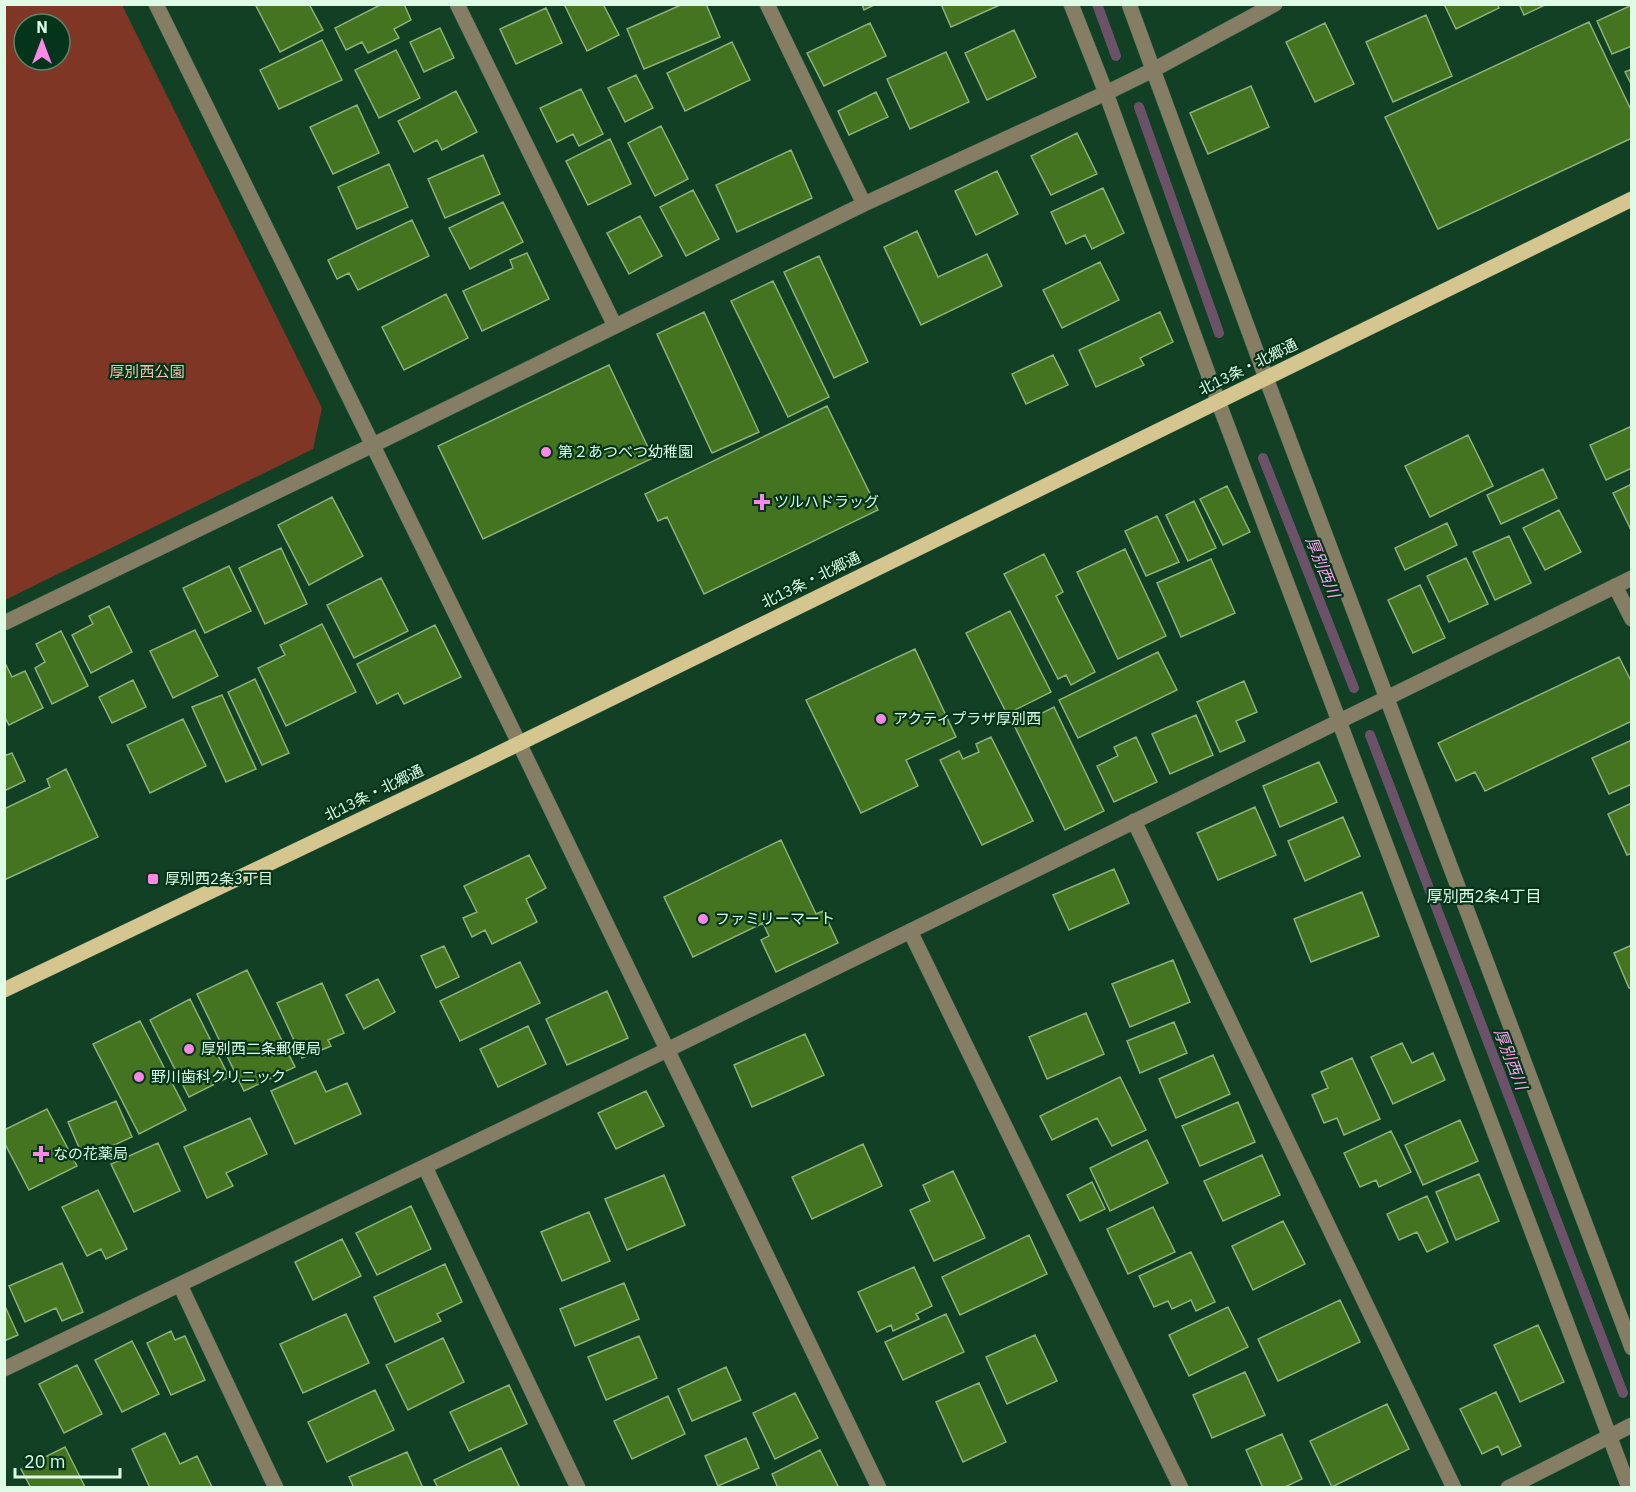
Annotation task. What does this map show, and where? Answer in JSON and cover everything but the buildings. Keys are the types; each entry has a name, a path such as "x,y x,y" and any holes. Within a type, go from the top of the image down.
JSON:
{"main road":[{"name":"北13条・北郷通","path":"4,990 519,743 1632,199"}],"street":[{"path":"156,4 519,743 879,1488"},
{"path":"458,4 615,326"},
{"path":"767,4 864,204"},
{"path":"1071,4 1106,93 1218,401 1629,1488"},
{"path":"1129,4 1266,378 1632,1348"},
{"path":"4,623 864,204 1106,93 1275,4"},
{"path":"4,1370 668,1050 1632,578"},
{"path":"1615,586 1632,619"},
{"path":"1134,821 1454,1488"},
{"path":"910,931 1181,1488"},
{"path":"425,1167 578,1488"},
{"path":"180,1285 276,1488"},
{"path":"1508,1488 1632,1425"}],"green space":[{"name":"厚別西公園","path":"5,4 122,5 322,408 313,449 5,600"}],"waterway":[{"name":"厚別西川","path":"1097,4 1116,56"},
{"name":"厚別西川","path":"1139,107 1219,333"},
{"name":"厚別西川","path":"1263,458 1354,688"},
{"name":"厚別西川","path":"1370,735 1623,1393"}],"place":[{"name":"第２あつべつ幼稚園","path":"546,452"},
{"name":"ツルハドラッグ","path":"762,502"},
{"name":"アクティプラザ厚別西","path":"881,719"},
{"name":"厚別西2条3丁目","path":"153,879"},
{"name":"ファミリーマート","path":"703,919"},
{"name":"厚別西二条郵便局","path":"189,1049"},
{"name":"野川歯科クリニック","path":"139,1077"},
{"name":"なの花薬局","path":"41,1154"}],"district":[{"name":"厚別西2条4丁目","path":"1484,896"}]}
